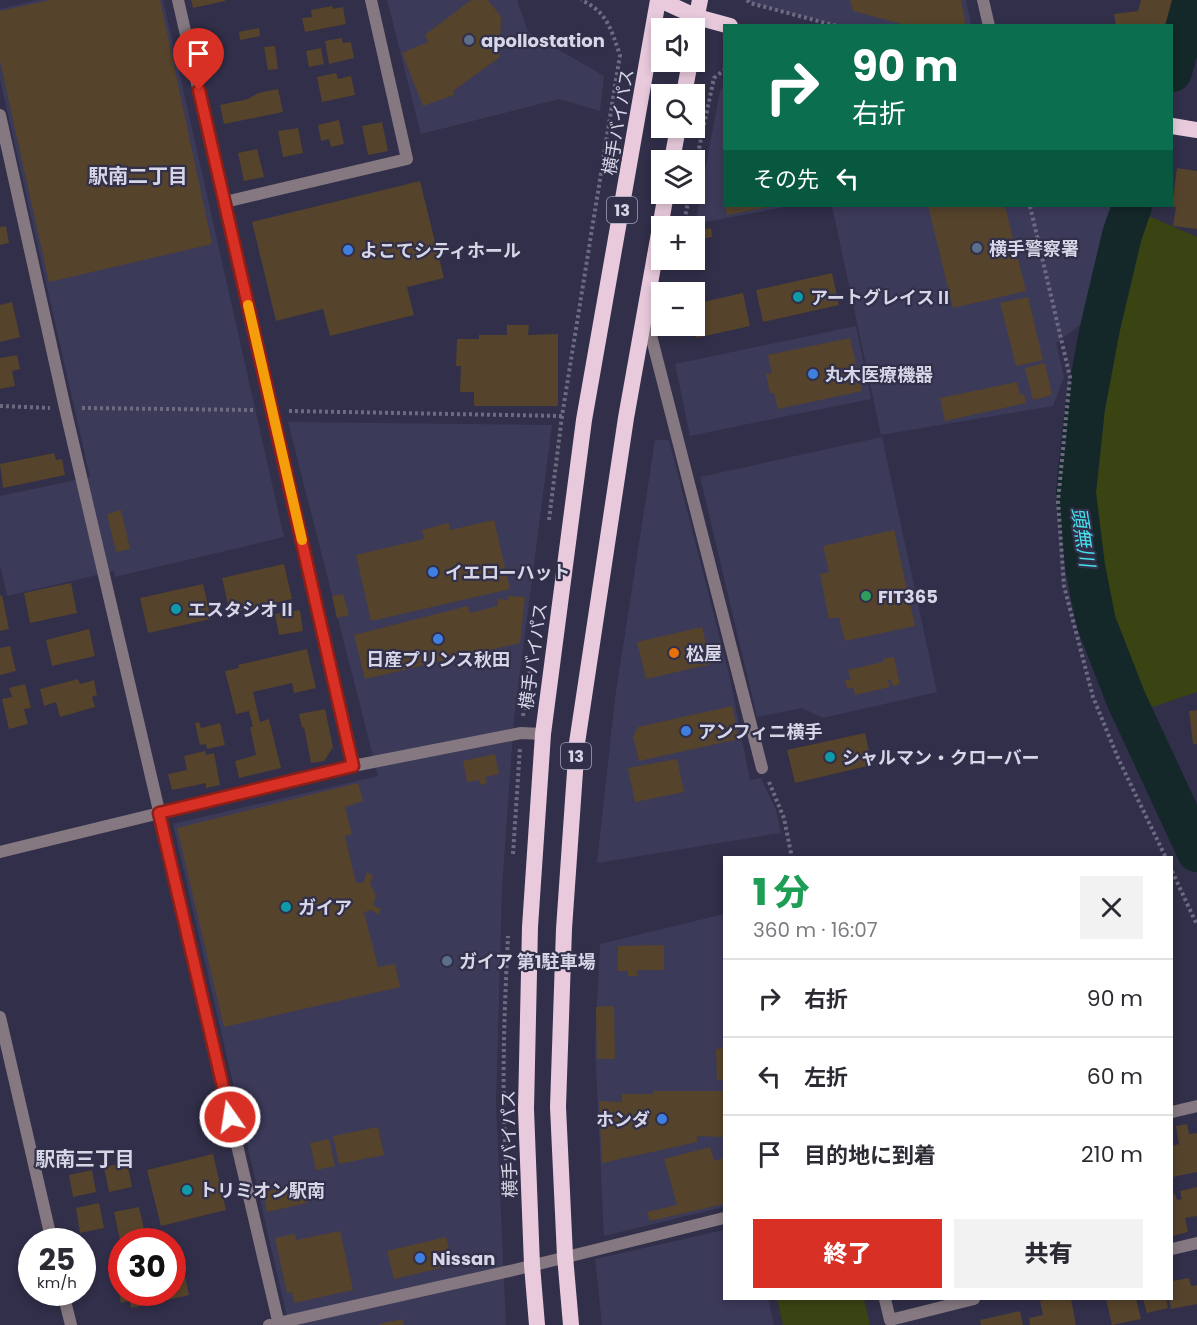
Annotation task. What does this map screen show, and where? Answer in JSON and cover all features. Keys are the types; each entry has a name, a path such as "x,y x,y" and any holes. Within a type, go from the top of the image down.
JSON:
{"highway":[{"name":"横手バイパス","path":"537,1325 532,1265 526,1109 528,986 543,734 584,420 659,0 687,18"},
{"path":"697,18 700,0"},
{"name":"横手バイパス","path":"705,25 723,26"},
{"name":"13","path":"571,1325 565,1256 558,1107 564,929 577,743 626,418 664,204"}],"street":[{"path":"178,0 353,766"},
{"path":"225,202 407,159 371,0"},
{"path":"983,0 988,24"},
{"path":"0,116 275,1324 723,1218"},
{"path":"645,311 762,768"},
{"path":"0,852 353,766 521,733 543,734"},
{"path":"0,1017 48,1228"},
{"path":"1173,1112 1197,1106"},
{"path":"1173,1249 1197,1243"},
{"path":"885,1300 890,1323 970,1300"},
{"path":"66,1306 71,1325"}],"path":[{"path":"747,0 750,3 829,24"},
{"path":"699,150 714,78 723,71"},
{"path":"1030,207 1070,377 1058,501 1064,586 1093,697 1118,758 1165,856"},
{"path":"0,406 562,416"},
{"path":"762,768 784,818 792,856"},
{"path":"1173,873 1197,925"}],"shaded area":[{"path":"37,0 163,0 284,537 115,577 114,571 7,596 0,565 0,496 90,477 0,79 0,9"},
{"path":"387,0 517,0 528,32 604,76 600,111 559,99 421,134"},
{"path":"747,0 966,0 971,24 833,24 750,3"},
{"path":"723,86 723,207 785,207 705,222 705,216 697,216 699,204 705,204 705,171 720,91"},
{"path":"832,207 1123,207 1099,311 1056,343 1064,377 1053,406 881,435"},
{"path":"856,326 871,399 690,436 675,364"},
{"path":"288,422 552,425 514,719 502,889 496,1105 506,1325 289,1325 173,824 378,776"},
{"path":"882,437 937,692 823,718 802,708 757,717 700,477"},
{"path":"655,440 669,440 729,674 750,780 761,778 776,810 781,833 597,863 615,698"},
{"path":"723,914 723,1207 604,1236 595,1047 600,944"},
{"path":"723,1230 723,1300 768,1300 774,1325 602,1325 595,1259"}],"green space":[{"path":"1142,213 1197,237 1197,692 1144,710 1111,634 1102,579 1089,450 1097,383 1133,229"},
{"path":"777,1300 864,1300 870,1325 783,1325"}],"building":[{"path":"50,0 160,0 212,244 49,282 0,61 0,11"},
{"path":"191,0 225,0 225,1 193,8"},
{"path":"471,0 488,0 501,17 500,57 453,91 454,95 423,106 402,53 428,42 425,35"},
{"path":"850,0 961,0 966,24 902,24 853,11"},
{"path":"1141,0 1172,0 1166,24 1116,24 1114,14 1138,11"},
{"path":"332,6 333,9 343,7 346,24 305,32 302,18 312,17 311,10"},
{"path":"259,28 260,36 240,40 239,32"},
{"path":"342,38 343,43 351,42 354,58 329,64 325,41"},
{"path":"275,46 278,69 268,70 264,47"},
{"path":"321,48 324,64 309,67 306,51"},
{"path":"336,73 338,79 351,76 355,95 322,102 317,77"},
{"path":"278,89 283,112 224,124 220,105"},
{"path":"339,120 344,144 331,147 329,139 321,141 318,125"},
{"path":"382,122 388,151 368,155 362,126"},
{"path":"298,128 303,153 283,157 278,131"},
{"path":"257,149 264,177 244,181 238,153"},
{"path":"1177,168 1197,171 1197,229 1173,226 1176,207 1173,206"},
{"name":"よこてシティホール","path":"420,181 444,278 407,287 414,315 330,336 323,309 276,321 252,222"},
{"path":"725,207 768,207 727,215"},
{"name":"横手警察署","path":"928,207 1005,207 1026,291 953,308"},
{"path":"6,226 9,243 0,245 0,227"},
{"path":"711,228 712,237 705,238 705,229"},
{"name":"アートグレイスⅡ","path":"832,273 839,305 763,322 756,290"},
{"path":"743,293 750,326 705,336 705,302"},
{"path":"1028,297 1043,360 1016,366 1000,303"},
{"path":"12,302 20,337 0,342 0,305"},
{"path":"507,325 529,325 528,335 558,334 558,406 474,406 474,392 460,392 461,366 456,366 457,339 479,339 479,335 507,335"},
{"name":"丸木医療機器","path":"850,338 862,391 778,409 774,393 770,393 766,374 772,373 768,355"},
{"path":"17,355 20,369 12,371 15,386 0,389 0,358"},
{"path":"1045,363 1052,395 1033,400 1025,368"},
{"path":"1017,382 1020,395 1024,394 1026,403 945,421 940,398"},
{"path":"54,453 56,460 62,459 65,475 3,488 0,464"},
{"path":"121,510 130,549 116,552 107,514"},
{"name":"イエローハット","path":"494,520 510,589 371,621 356,555 424,539 422,530 449,523 450,530"},
{"name":"FIT365","path":"894,530 915,626 845,641 839,617 829,619 820,574 829,572 823,546"},
{"path":"284,564 292,599 230,613 222,578"},
{"path":"71,583 77,613 30,623 24,593"},
{"name":"エスタシオⅡ","path":"203,584 211,619 148,633 140,598"},
{"path":"343,594 349,615 337,618 332,596"},
{"path":"2,595 9,629 0,631 0,596"},
{"name":"日産プリンス秋田","path":"507,596 525,597 520,643 365,679 354,635 468,606 470,613 498,606 498,599 508,600"},
{"path":"300,610 303,631 279,635 275,614"},
{"name":"松屋","path":"702,627 711,664 646,679 637,642"},
{"path":"89,629 95,656 52,666 46,640"},
{"path":"10,646 16,671 0,675 0,648"},
{"path":"307,649 316,688 294,693 292,683 253,692 260,722 269,719 281,768 239,778 235,761 256,755 250,727 253,727 249,711 236,714 225,671 239,668 238,665"},
{"path":"894,657 900,684 893,686 891,680 888,680 890,687 855,695 853,687 847,689 845,680 851,680 848,670 883,662 883,659"},
{"path":"78,679 80,684 94,680 97,695 92,697 95,707 60,717 56,702 44,706 40,689"},
{"path":"25,684 31,708 24,709 28,724 9,729 2,699 12,697 9,688"},
{"name":"アンフィニ横手","path":"732,706 739,739 639,761 633,736 638,727"},
{"path":"325,709 333,747 324,761 311,763 299,714"},
{"path":"1197,710 1197,744 1193,744 1189,711"},
{"path":"199,722 201,728 220,723 225,745 207,749 206,744 200,745 195,723"},
{"name":"シャルマン・クローバー","path":"865,733 872,765 795,783 787,750"},
{"path":"205,751 206,755 214,753 220,785 206,788 206,783 172,790 168,774 187,770 184,756"},
{"path":"495,754 499,774 485,777 487,783 480,785 479,780 467,782 463,761"},
{"path":"677,759 684,792 635,802 628,768"},
{"name":"ガイア","path":"358,783 363,801 345,807 352,834 345,836 356,883 363,883 367,872 373,876 370,883 376,896 373,905 381,909 378,915 372,910 364,912 378,967 395,964 400,987 224,1027 177,828"},
{"path":"664,945 664,970 637,970 637,976 628,976 628,971 618,971 618,946"},
{"path":"614,1006 615,1059 597,1059 596,1007"},
{"path":"723,1048 723,1080 717,1080 716,1049"},
{"name":"ホンダ","path":"653,1091 723,1091 723,1137 697,1136 697,1142 602,1163 599,1101 622,1102 622,1094 653,1094"},
{"path":"1187,1124 1189,1134 1197,1133 1197,1172 1173,1177 1173,1146 1179,1144 1176,1126"},
{"path":"378,1127 384,1155 339,1164 333,1136"},
{"path":"329,1139 335,1166 316,1170 310,1143"},
{"path":"710,1147 714,1161 723,1158 723,1204 650,1221 647,1212 677,1205 664,1159"},
{"name":"トリミオン駅南","path":"213,1154 226,1210 161,1226 147,1170"},
{"path":"127,1162 132,1187 109,1192 104,1167"},
{"path":"92,1170 96,1192 73,1197 69,1175"},
{"path":"302,1183 307,1203 267,1212 263,1192"},
{"path":"1197,1187 1197,1216 1185,1218 1188,1232 1173,1236 1173,1195 1175,1194 1177,1200 1182,1199 1180,1191"},
{"path":"99,1203 104,1228 79,1228 76,1208"},
{"path":"139,1207 144,1228 117,1228 114,1212"},
{"path":"340,1231 353,1290 294,1303 292,1292 287,1293 275,1238 295,1234 296,1240"},
{"name":"Nissan","path":"446,1237 453,1265 394,1279 387,1251"},
{"path":"1189,1278 1191,1286 1197,1285 1197,1304 1171,1309 1169,1300 1173,1300 1173,1281"},
{"path":"1071,1300 1076,1325 1030,1325 1029,1318 1043,1315 1040,1301"},
{"path":"1106,1300 1136,1300 1141,1319 1112,1325"},
{"path":"1143,1300 1166,1300 1168,1308 1147,1313"},
{"path":"1020,1311 1023,1325 981,1325 980,1320"},
{"path":"402,1319 404,1325 379,1325 379,1324"}],"waterway":[{"name":"頭無川","path":"1173,68 1192,0"},
{"name":"頭無川","path":"1132,207 1122,235 1100,328 1085,408 1076,493 1085,566 1096,622 1126,699 1197,852"}],"slow traffic":[{"path":"248,305 302,540"}],"place":[{"name":"apollostation","path":"469,40"},
{"name":"横手警察署","path":"977,248"},
{"name":"よこてシティホール","path":"348,250"},
{"name":"アートグレイスⅡ","path":"798,297"},
{"name":"丸木医療機器","path":"813,374"},
{"name":"イエローハット","path":"433,572"},
{"name":"FIT365","path":"866,596"},
{"name":"エスタシオⅡ","path":"176,609"},
{"name":"日産プリンス秋田","path":"438,639"},
{"name":"松屋","path":"674,653"},
{"name":"アンフィニ横手","path":"686,731"},
{"name":"シャルマン・クローバー","path":"830,757"},
{"name":"ガイア","path":"286,907"},
{"name":"ガイア 第1駐車場","path":"447,961"},
{"name":"ホンダ","path":"662,1119"},
{"name":"トリミオン駅南","path":"187,1190"},
{"name":"Nissan","path":"420,1258"}],"district":[{"name":"駅南二丁目","path":"138,176"},
{"name":"駅南三丁目","path":"85,1159"}],"route":[{"path":"199,90 353,766 159,813 230,1117"}]}
